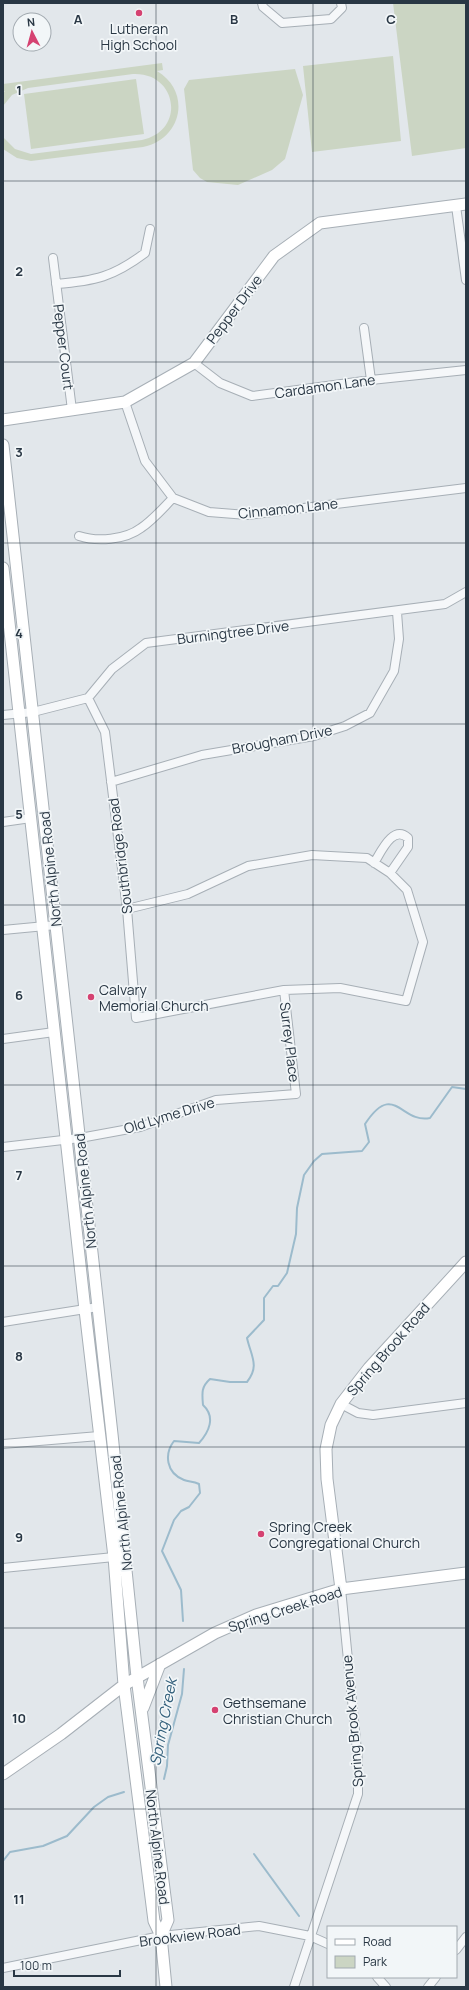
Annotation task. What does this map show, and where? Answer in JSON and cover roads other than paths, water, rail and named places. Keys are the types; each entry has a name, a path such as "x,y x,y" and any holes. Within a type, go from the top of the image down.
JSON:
{"main road":[{"name":"Pepper Drive","path":"3,420 125,402 194,363 274,256 320,223 461,205"},
{"name":"North Alpine Road","path":"3,445 80,1138 137,1677 168,1920 161,1936"},
{"name":"North Alpine Road","path":"3,568 99,1436 114,1557 124,1685 154,1921 161,1936 166,1987"},
{"name":"Spring Brook Road","path":"341,1589 328,1486 326,1449 331,1425 341,1404 369,1368 466,1262"},
{"name":"Spring Creek Road","path":"3,1774 61,1734 124,1685 215,1633 256,1615 341,1589 466,1573"},
{"path":"142,1712 148,1692 160,1664"}],"street":[{"path":"262,3 263,7 282,23 331,19 342,8 341,3"},
{"path":"461,205 466,280"},
{"name":"Pepper Court","path":"56,284 88,281 106,276 125,268 145,253 150,229"},
{"name":"Pepper Court","path":"53,258 72,410"},
{"path":"364,328 371,380"},
{"name":"Cardamon Lane","path":"194,363 220,383 252,396 371,380 466,370"},
{"path":"79,536 92,540 116,538 141,529 173,498 145,461 125,402"},
{"name":"Cinnamon Lane","path":"173,498 209,512 247,515 466,488"},
{"name":"Burningtree Drive","path":"88,698 112,669 146,643 397,612 445,604 466,592"},
{"name":"Brougham Drive","path":"111,782 202,754 314,736 345,726 370,713 394,671 399,639 397,612"},
{"path":"3,715 33,712 88,698"},
{"name":"Southbridge Road","path":"88,698 105,732 127,908 136,1018 284,990"},
{"path":"3,822 31,818"},
{"path":"374,863 389,839 397,834 405,835 408,838 408,847 390,873"},
{"path":"127,908 188,894 248,866 312,855 367,858 390,873 407,890 423,942 406,1001 340,988 284,990"},
{"path":"3,930 56,925"},
{"name":"Surrey Place","path":"284,990 296,1094"},
{"path":"3,1039 54,1032"},
{"name":"Old Lyme Drive","path":"3,1147 66,1138 80,1138 140,1127 216,1100 296,1094"},
{"path":"3,1322 98,1307"},
{"path":"341,1404 358,1412 373,1415 466,1403"},
{"path":"3,1444 99,1436"},
{"path":"3,1568 114,1557"},
{"name":"Spring Brook Avenue","path":"294,1987 358,1794 358,1761 341,1589"},
{"name":"Brookview Road","path":"3,1968 161,1936 260,1926 310,1936 327,1944"},
{"path":"457,1949 466,1936"},
{"path":"378,1978 386,1987"},
{"path":"428,1987 435,1978"}],"waterway":[{"name":"Spring Creek","path":"183,1621 181,1590 162,1551 174,1520 181,1511 189,1507 200,1493 199,1484 184,1480 173,1473 168,1463 169,1452 174,1441 199,1443 206,1434 210,1424 210,1419 209,1414 203,1405 202,1394 205,1385 210,1379 230,1382 247,1382 251,1376 254,1366 247,1338 264,1320 264,1298 273,1286 278,1286 287,1273 296,1234 297,1208 304,1175 314,1161 322,1154 362,1151 369,1142 365,1124 375,1111 383,1105 391,1104 420,1118 430,1118 452,1087 466,1089"},
{"name":"Spring Creek","path":"164,1779 167,1766 168,1745 182,1694 184,1669"},
{"name":"Spring Creek","path":"3,1861 10,1852 43,1846 67,1836 94,1807 108,1797 124,1792"},
{"path":"254,1854 299,1916"}],"place":[{"name":"Lutheran High School","path":"139,13"},
{"name":"Calvary Memorial Church","path":"91,997"},
{"name":"Spring Creek Congregational Church","path":"261,1534"},
{"name":"Gethsemane Christian Church","path":"215,1710"}]}
